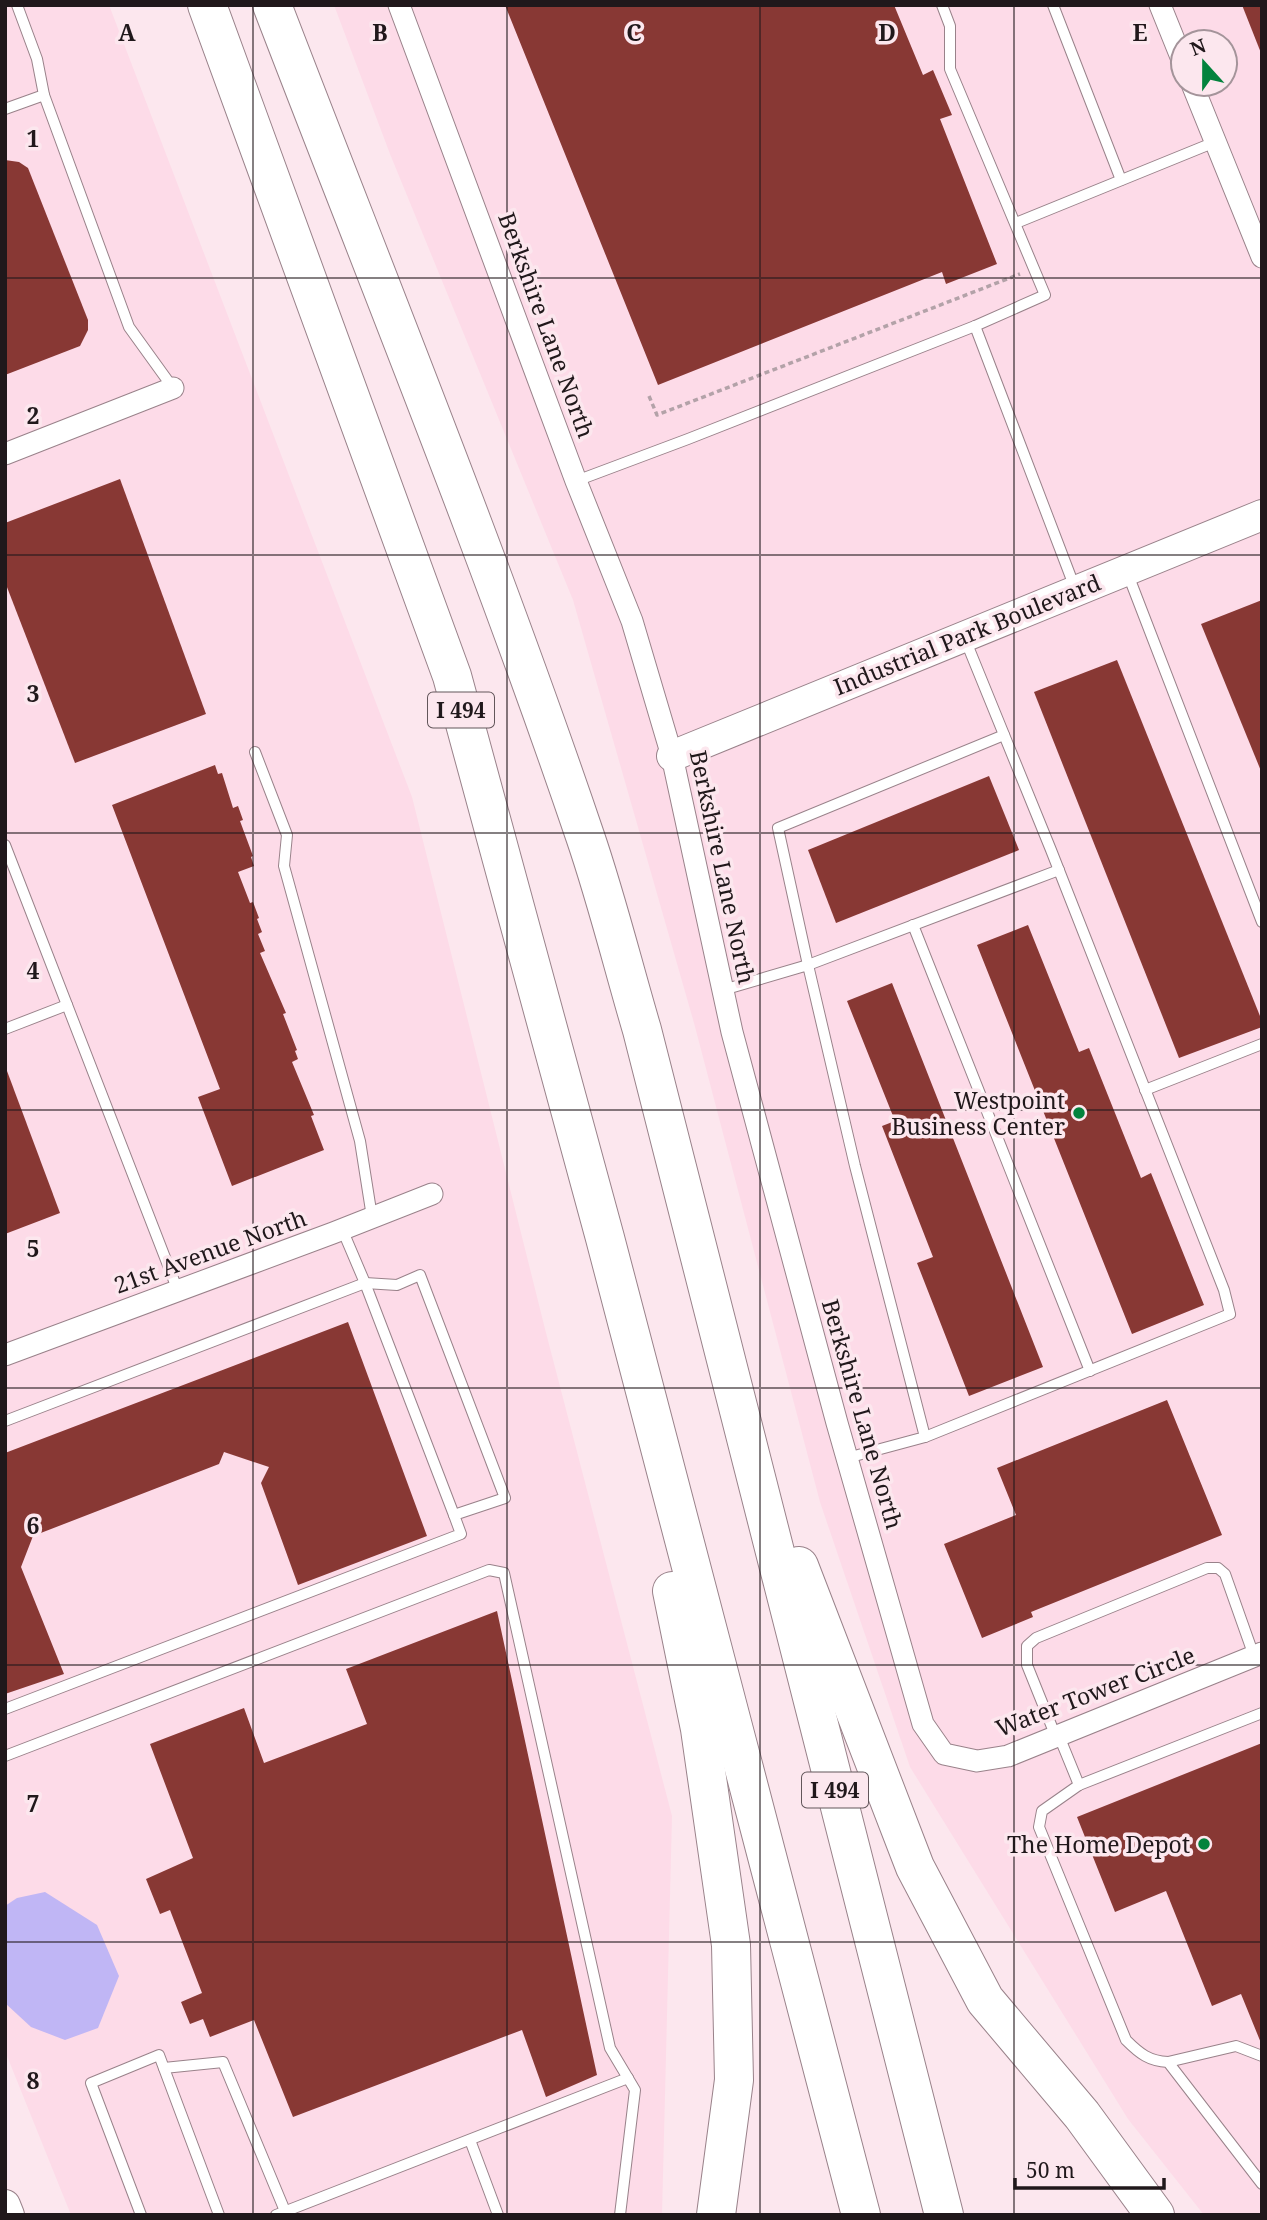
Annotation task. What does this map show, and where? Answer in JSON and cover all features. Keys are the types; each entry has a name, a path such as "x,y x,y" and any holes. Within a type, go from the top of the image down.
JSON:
{"highway":[{"name":"I 494","path":"206,5 452,676 862,2215"},
{"name":"I 494","path":"272,5 453,473 586,839 642,1030 944,2215"},
{"path":"728,1365 785,1530 915,1867 985,2000 1082,2115 1155,2215"},
{"path":"655,1433 653,1496 700,1729 731,1945 734,2080 716,2215"}],"street":[{"name":"Berkshire Lane North","path":"399,5 576,481 632,621 672,755 739,1059 847,1458 923,1724 944,1754"},
{"path":"1160,5 1169,28"},
{"path":"1198,98 1262,257"},
{"path":"5,454 173,388"},
{"name":"Industrial Park Boulevard","path":"672,755 1262,515"},
{"name":"21st Avenue North","path":"5,1355 432,1194"},
{"name":"Water Tower Circle","path":"944,1754 977,1761 1008,1756 1258,1655"},
{"path":"5,2205 9,2215"}],"lane":[{"path":"18,5 37,59 44,95 129,327 173,388"},
{"path":"576,481 975,326 1045,295 950,69 950,26 942,5"},
{"path":"1053,5 1121,180"},
{"path":"5,108 44,95"},
{"path":"1016,223 1216,142"},
{"path":"975,326 1076,589"},
{"path":"1126,569 1262,922"},
{"path":"847,1458 925,1437 1230,1314 1224,1290 1059,870 963,636"},
{"path":"925,1437 855,1166 778,828 1004,735"},
{"path":"255,752 287,835 284,866 360,1141 372,1217"},
{"path":"5,845 178,1291"},
{"path":"723,990 808,965 1059,870"},
{"path":"913,925 1090,1371"},
{"path":"5,1029 67,1004"},
{"path":"1144,1090 1262,1044"},
{"path":"5,1709 461,1534 342,1229"},
{"path":"5,1421 365,1283 397,1285 420,1275 505,1498 454,1515"},
{"path":"1079,1785 1027,1665 1027,1646 1036,1638 1207,1568 1218,1568 1225,1574 1258,1655"},
{"path":"5,1756 489,1570 504,1573 610,2048 635,2090 620,2215"},
{"path":"1262,1713 1079,1785 1042,1811 1039,1827 1126,2040 1141,2055 1154,2061 1168,2062 1236,2046 1262,2056"},
{"path":"141,2215 91,2083 159,2055 219,2215"},
{"path":"164,2067 223,2062 281,2213 628,2078"},
{"path":"1168,2062 1262,2184"},
{"path":"470,2140 498,2215"}],"path":[{"path":"649,396 657,415 1035,268"}],"shaded area":[{"path":"5,5 109,5 412,797 545,1329 672,1816 662,2215 71,2215 5,2051"},
{"path":"334,5 1262,5 1262,2215 1204,2215 1128,2119 910,1767 820,1502 694,1023 573,600 390,154"},
{"path":"45,1892 97,1925 119,1976 98,2028 65,2040 31,2027 5,2003 5,1906 17,1898"}],"building":[{"path":"505,5 894,5 923,75 933,70 952,115 940,119 997,264 946,284 942,272 658,385"},
{"path":"1242,5 1262,5 1262,53 1261,53"},
{"path":"5,160 19,162 28,168 88,320 88,330 80,346 5,375"},
{"path":"120,479 206,714 75,763 5,582 5,523"},
{"path":"1262,600 1262,771 1261,771 1201,624"},
{"path":"1117,660 1262,1021 1262,1027 1179,1058 1034,692"},
{"path":"215,765 218,774 222,773 233,808 238,806 243,820 240,821 254,866 238,872 259,918 257,919 262,932 258,934 265,951 260,953 286,1013 283,1014 297,1050 298,1059 292,1062 314,1115 311,1116 324,1150 232,1186 198,1097 220,1089 112,805"},
{"path":"989,776 1019,850 836,923 808,850"},
{"name":"Westpoint Business Center","path":"1028,925 1079,1052 1089,1048 1141,1178 1151,1173 1204,1305 1132,1334 977,945"},
{"name":"Westpoint Business Center","path":"892,983 1043,1367 969,1396 917,1263 933,1257 882,1126 895,1121 847,1001"},
{"path":"7,1071 60,1213 5,1234 5,1072"},
{"path":"348,1322 427,1536 298,1585 261,1483 269,1467 224,1452 219,1464 33,1536 21,1567 64,1674 5,1694 5,1453"},
{"path":"1167,1400 1222,1535 1031,1612 1033,1617 982,1638 944,1544 1016,1515 997,1468"},
{"path":"497,1611 597,2075 546,2097 522,2030 293,2117 254,2020 210,2037 203,2019 190,2024 181,2002 202,1993 170,1910 160,1914 146,1879 193,1858 150,1744 244,1708 264,1763 367,1724 346,1669"},
{"name":"The Home Depot","path":"1262,1743 1261,2043 1241,1994 1212,2006 1166,1891 1115,1912 1077,1817"}],"place":[{"name":"Westpoint Business Center","path":"1079,1113"},
{"name":"The Home Depot","path":"1204,1844"}]}
